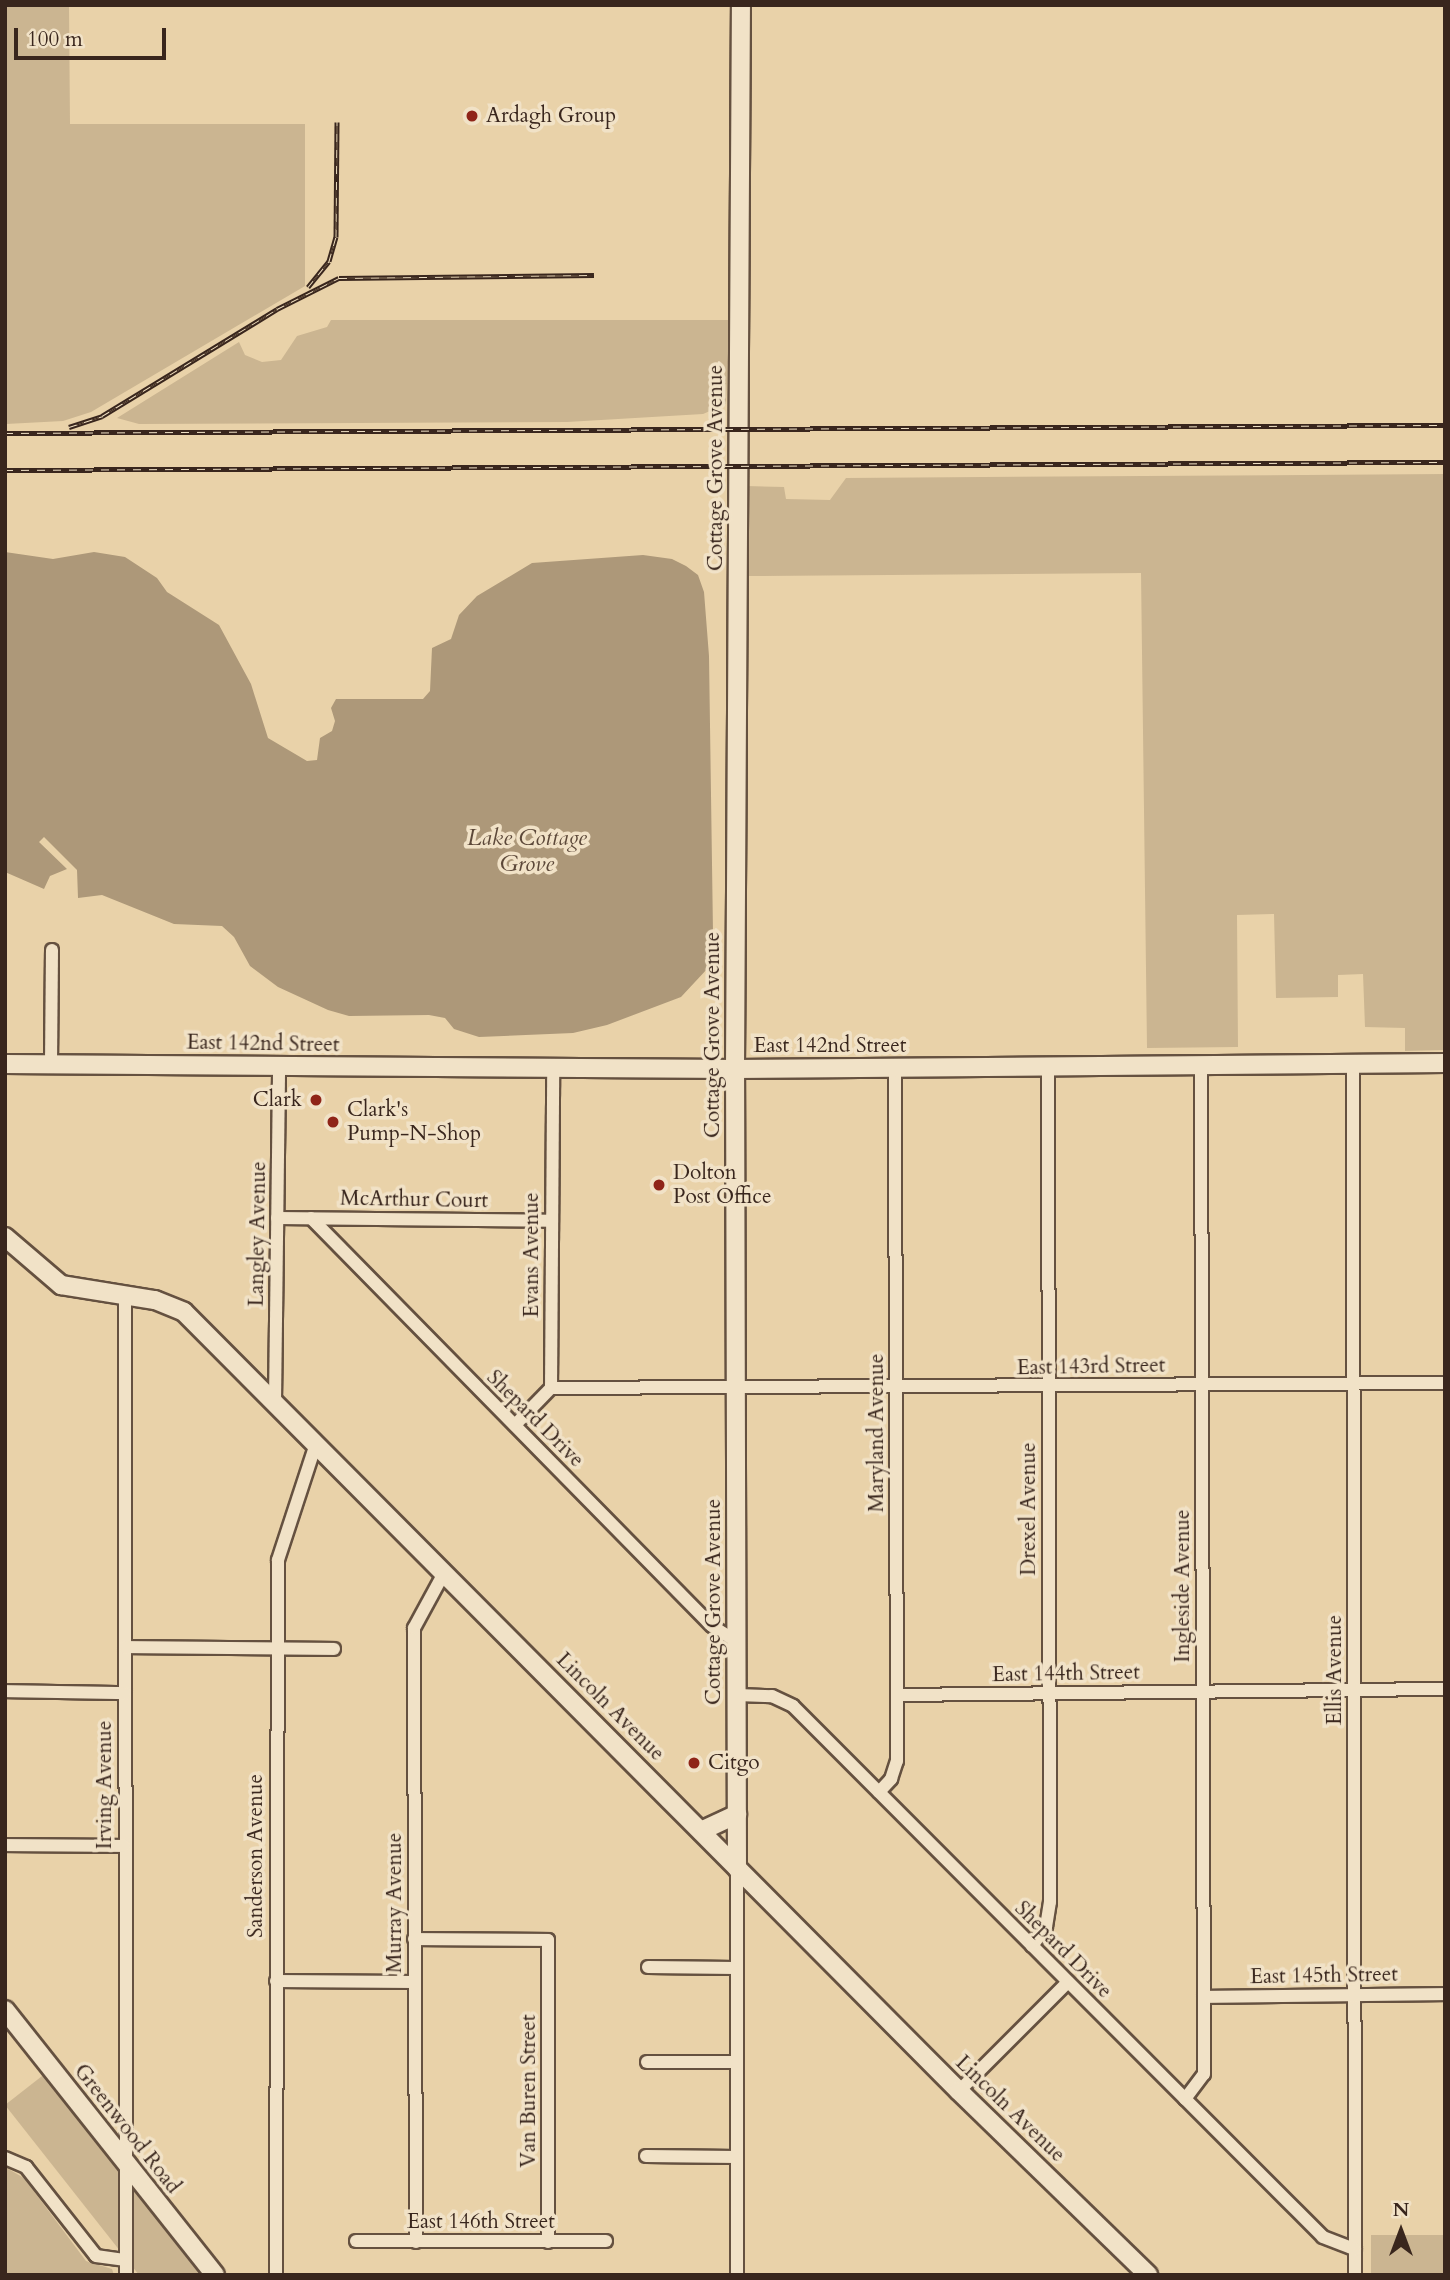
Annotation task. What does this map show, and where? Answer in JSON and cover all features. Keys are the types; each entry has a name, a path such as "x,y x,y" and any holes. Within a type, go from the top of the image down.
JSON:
{"street":[{"name":"Cottage Grove Avenue","path":"737,2275 735,1069 741,5"},
{"path":"51,1064 52,950"},
{"name":"East 142nd Street","path":"5,1064 895,1069 1445,1063"},
{"name":"Ellis Avenue","path":"1353,1064 1355,2275"},
{"name":"Ingleside Avenue","path":"1185,2099 1204,2074 1201,1065"},
{"name":"Langley Avenue","path":"275,1402 279,1067"},
{"name":"Drexel Avenue","path":"1032,1946 1049,1916 1048,1067"},
{"name":"Evans Avenue","path":"551,1388 553,1069"},
{"name":"Maryland Avenue","path":"879,1792 895,1771 897,1695 895,1069"},
{"name":"McArthur Court","path":"277,1218 551,1221"},
{"name":"Shepard Drive","path":"311,1218 712,1626 736,1642"},
{"name":"Lincoln Avenue","path":"5,1237 61,1285 175,1306 275,1402 959,2091 1148,2275"},
{"name":"Irving Avenue","path":"125,1296 126,2275"},
{"name":"East 143rd Street","path":"551,1388 737,1390 1445,1383"},
{"path":"515,1425 551,1388"},
{"name":"Sanderson Avenue","path":"276,2275 275,1648 282,1540 316,1444"},
{"name":"Murray Avenue","path":"416,2242 414,1628 444,1573"},
{"path":"125,1647 334,1649"},
{"name":"East 144th Street","path":"897,1695 1445,1689"},
{"path":"5,1691 125,1693"},
{"name":"Shepard Drive","path":"737,1695 772,1696 793,1706 1323,2237 1355,2249"},
{"path":"701,1831 737,1814"},
{"path":"5,1845 124,1846"},
{"name":"Van Buren Street","path":"414,1939 548,1940 548,2242"},
{"path":"648,1968 735,1968"},
{"path":"276,1981 414,1982"},
{"path":"959,2091 1068,1982"},
{"name":"East 145th Street","path":"1204,1997 1445,1994"},
{"name":"Greenwood Road","path":"5,2010 215,2275"},
{"path":"647,2062 736,2063"},
{"path":"646,2156 736,2157"},
{"path":"5,2158 26,2167 96,2256 126,2260"},
{"name":"East 146th Street","path":"356,2241 606,2241"}],"shaded area":[{"path":"5,5 69,5 70,124 305,124 305,286 91,412 63,421 6,424 5,420"},
{"path":"331,320 730,320 726,404 703,414 567,422 139,424 117,418 239,342 245,355 262,362 281,360 297,336 327,327"},
{"path":"1445,474 1445,1050 1405,1051 1405,1028 1365,1027 1363,974 1338,975 1338,997 1276,998 1274,914 1237,915 1238,1047 1147,1048 1141,573 748,576 746,486 784,487 786,499 830,500 846,478"},
{"path":"51,2069 213,2275 139,2275 5,2105"},
{"path":"5,2167 24,2178 86,2261 112,2269 114,2275 5,2275"},
{"path":"1371,2235 1445,2235 1445,2275 1371,2275"}],"water":[{"name":"Lake Cottage Grove","path":"5,552 53,559 94,552 125,557 157,578 167,592 219,625 251,684 268,738 307,761 317,760 320,738 332,731 335,721 331,708 336,699 423,699 430,691 432,648 451,639 459,615 477,596 532,563 643,555 672,559 686,566 698,575 704,592 709,656 713,932 708,968 681,997 607,1025 573,1033 479,1037 454,1029 445,1018 429,1015 349,1016 328,1010 278,987 250,966 234,937 222,926 174,924 102,895 78,898 77,870 44,837 39,842 67,869 50,876 44,889 5,872"}],"railway":[{"path":"308,287 329,261 336,237 337,122"},
{"path":"69,427 102,416 277,309 339,278 594,275"},
{"path":"5,433 1445,425"},
{"path":"5,470 1445,462"}],"place":[{"name":"Ardagh Group","path":"472,116"},
{"name":"Clark","path":"316,1100"},
{"name":"Clark's Pump-N-Shop","path":"333,1122"},
{"name":"Dolton Post Office","path":"659,1185"},
{"name":"Citgo","path":"694,1763"}]}
